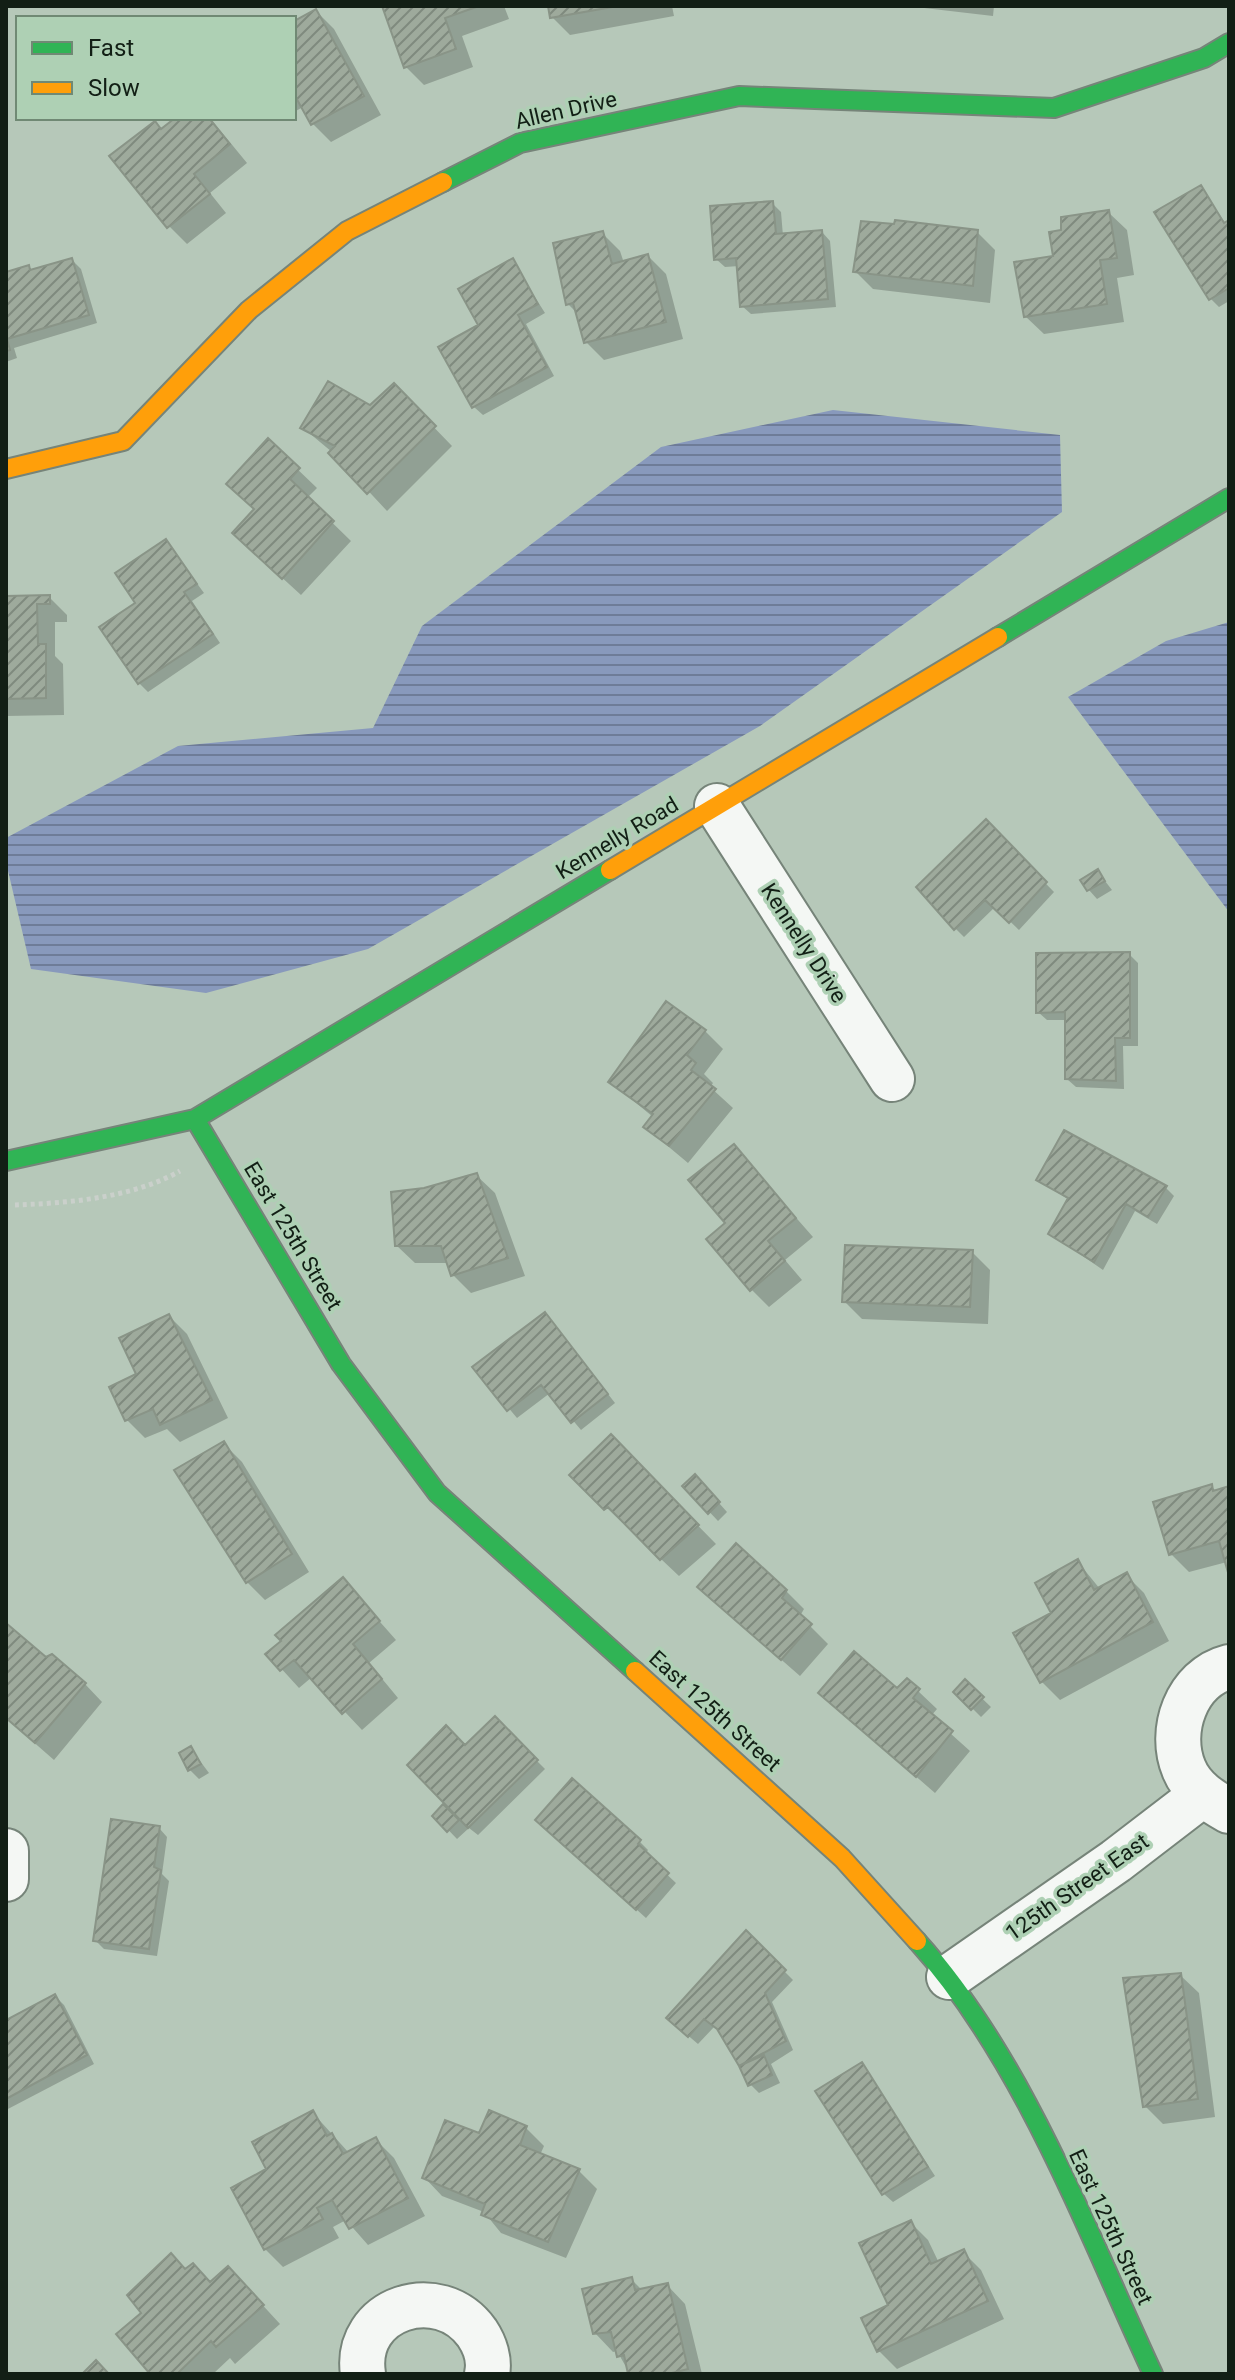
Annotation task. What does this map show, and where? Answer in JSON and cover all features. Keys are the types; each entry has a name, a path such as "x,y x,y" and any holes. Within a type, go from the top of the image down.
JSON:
{"street":[{"name":"Allen Drive","path":"6,469 123,441 249,310 347,231 520,143 739,96 1054,108 1204,58 1229,43"},
{"name":"Kennelly Road","path":"6,1161 195,1119 1229,498"},
{"name":"Kennelly Drive","path":"717,806 892,1079"},
{"name":"East 125th Street","path":"195,1119 341,1364 437,1493 842,1858 949,1977 1031,2112 1153,2374"},
{"name":"125th Street East","path":"949,1977 1116,1861 1216,1803 1184,1771 1177,1742 1182,1712 1197,1687 1229,1667"},
{"path":"6,1851 6,1879"},
{"path":"363,2374 366,2344 379,2323 399,2309 423,2303 448,2307 469,2321 483,2342 487,2374"}],"water":[{"path":"833,410 1060,435 1062,512 760,726 368,949 206,993 31,969 6,862 6,838 178,746 373,728 422,626 661,447"},
{"path":"1229,622 1229,912 1068,697 1166,641"}],"building":[{"path":"382,6 479,6 445,18 456,49 404,68"},
{"path":"548,6 618,6 550,18"},
{"path":"316,9 364,96 311,125 296,98 296,20"},
{"path":"172,120 211,120 230,144 194,174 210,194 167,228 109,156 155,121 161,129"},
{"path":"1201,185 1224,223 1229,220 1229,288 1209,300 1154,212"},
{"path":"773,201 776,234 822,230 828,299 740,307 736,258 714,260 710,206"},
{"path":"1109,210 1117,258 1100,260 1107,304 1024,317 1014,262 1053,256 1049,232 1061,230 1061,217"},
{"path":"895,220 978,230 973,286 853,272 861,221 894,224"},
{"path":"603,231 612,264 648,254 666,322 584,343 573,303 566,305 553,243"},
{"path":"72,258 89,315 7,339 10,350 6,351 6,272 29,265 30,270"},
{"path":"513,258 538,304 518,315 547,367 472,408 438,347 478,325 458,289"},
{"path":"328,381 370,405 394,383 436,426 367,494 328,453 335,446 300,428"},
{"path":"268,438 300,468 290,479 334,521 282,579 232,533 254,509 226,484"},
{"path":"166,539 197,584 184,592 213,634 138,684 99,627 135,603 115,573"},
{"path":"50,595 50,604 37,604 38,644 46,644 46,698 6,699 6,596"},
{"path":"986,819 1047,882 1009,923 985,900 954,930 916,887"},
{"path":"1098,869 1105,881 1087,891 1080,880"},
{"path":"1130,952 1130,1038 1115,1038 1116,1081 1065,1079 1065,1012 1036,1013 1036,953"},
{"path":"666,1001 706,1030 687,1055 696,1063 691,1070 716,1089 669,1146 643,1127 653,1114 608,1082"},
{"path":"1064,1130 1167,1186 1148,1217 1126,1204 1094,1262 1048,1234 1068,1198 1036,1180"},
{"path":"734,1144 796,1218 768,1241 785,1261 750,1291 706,1239 725,1223 688,1180"},
{"path":"477,1173 508,1258 451,1276 441,1246 395,1246 391,1192 424,1188"},
{"path":"845,1245 973,1250 970,1307 842,1302"},
{"path":"545,1312 608,1394 571,1423 541,1385 507,1411 472,1367"},
{"path":"169,1314 212,1400 160,1425 153,1409 125,1421 109,1387 136,1374 119,1338"},
{"path":"611,1434 699,1525 660,1560 608,1507 604,1510 569,1475"},
{"path":"224,1441 292,1554 246,1583 174,1470"},
{"path":"695,1474 720,1502 708,1514 682,1486"},
{"path":"1212,1484 1213,1491 1229,1486 1229,1576 1219,1541 1169,1555 1153,1502"},
{"path":"736,1543 787,1590 782,1598 812,1624 781,1660 697,1587"},
{"path":"1078,1559 1094,1590 1127,1572 1153,1622 1040,1683 1013,1633 1051,1613 1035,1583"},
{"path":"343,1577 380,1621 353,1644 382,1679 342,1714 294,1660 280,1671 265,1654 281,1641 275,1635"},
{"path":"6,1623 46,1657 52,1654 86,1683 35,1743 6,1718"},
{"path":"854,1651 897,1688 907,1678 920,1689 913,1698 953,1731 916,1777 818,1693"},
{"path":"965,1679 984,1697 971,1710 953,1692"},
{"path":"495,1716 538,1760 468,1828 407,1765 446,1725 465,1745"},
{"path":"191,1746 201,1764 188,1771 179,1753"},
{"path":"572,1778 641,1840 638,1844 669,1873 636,1910 535,1820"},
{"path":"443,1804 459,1820 447,1832 432,1816"},
{"path":"111,1819 160,1826 154,1867 161,1870 149,1949 93,1941"},
{"path":"746,1930 786,1970 765,1993 786,2041 739,2066 717,2029 704,2019 688,2037 666,2018"},
{"path":"1181,1973 1198,2099 1143,2107 1123,1978"},
{"path":"55,1994 87,2055 6,2099 6,2020"},
{"path":"764,2055 772,2075 748,2086 739,2066"},
{"path":"862,2062 928,2167 882,2195 815,2091"},
{"path":"313,2110 327,2136 332,2133 343,2154 376,2137 408,2198 349,2229 332,2200 317,2208 323,2219 264,2250 231,2188 266,2169 252,2142"},
{"path":"489,2110 527,2126 520,2145 580,2169 548,2242 481,2215 485,2204 422,2178 445,2120 479,2133"},
{"path":"911,2220 931,2264 964,2249 988,2301 877,2352 861,2318 888,2305 859,2243"},
{"path":"171,2253 185,2269 193,2263 210,2282 228,2266 264,2305 216,2347 211,2341 177,2374 150,2374 116,2334 141,2313 127,2295"},
{"path":"632,2277 635,2290 668,2283 688,2369 668,2374 628,2374 624,2355 617,2357 611,2332 593,2334 582,2289"},
{"path":"96,2360 109,2374 82,2374"}],"traffic: fast":[{"path":"443,182 520,143 739,96 1054,108 1204,58 1229,43"},
{"path":"998,637 1229,498"},
{"path":"6,1161 195,1119 610,870"},
{"path":"195,1119 341,1364 437,1493 635,1671"},
{"path":"917,1941 955,1988 1021,2092 1077,2205 1153,2374"}],"traffic: slow":[{"path":"6,469 123,441 249,310 347,231 443,182"},
{"path":"610,870 998,637"},
{"path":"635,1671 842,1858 917,1941"}]}
